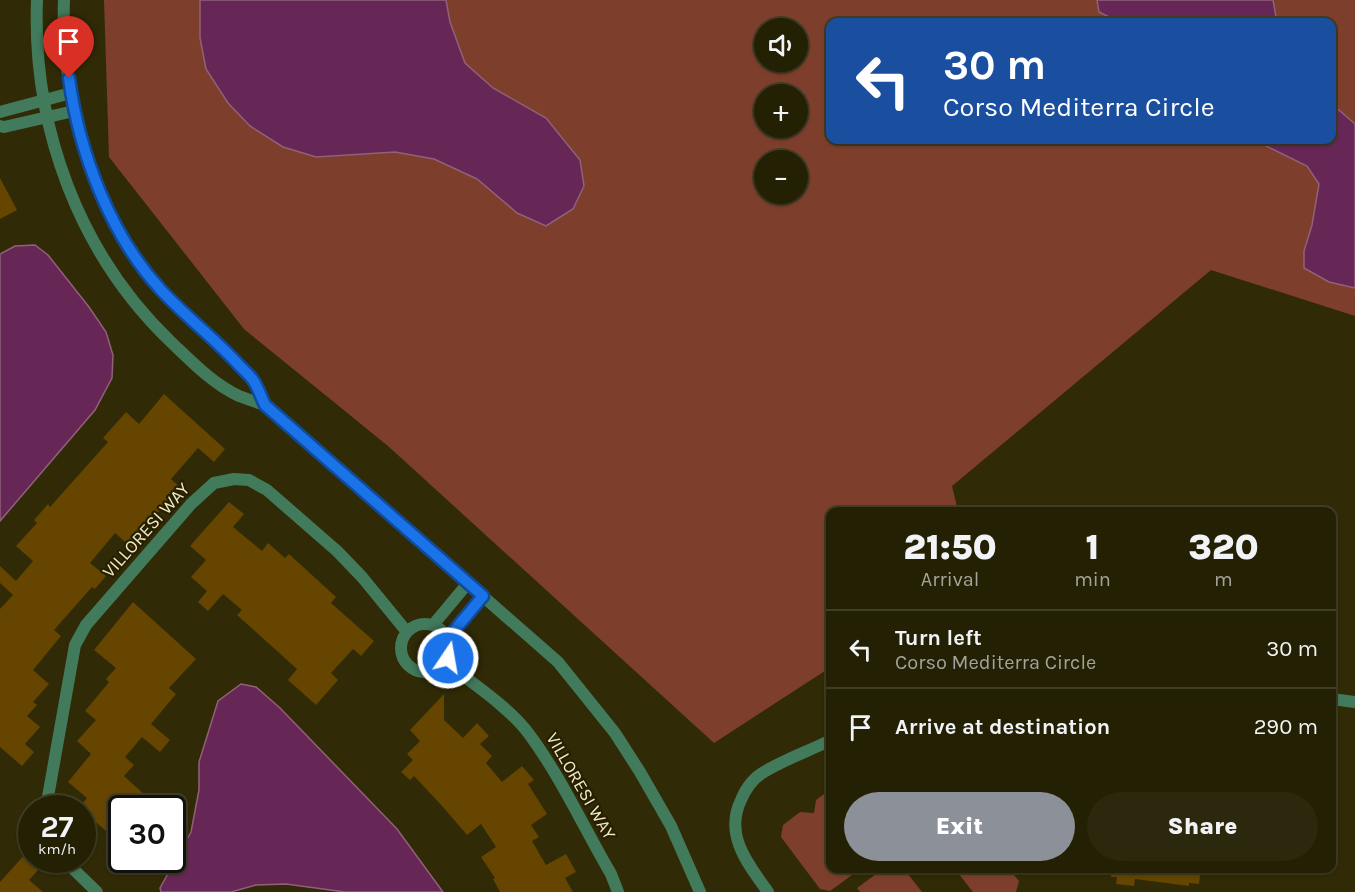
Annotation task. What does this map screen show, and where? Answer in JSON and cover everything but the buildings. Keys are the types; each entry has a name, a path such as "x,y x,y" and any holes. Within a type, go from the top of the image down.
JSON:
{"street":[{"path":"37,0 37,59 47,117 57,156 79,216 129,297 155,326 218,383 238,395 265,405 558,662 615,733 640,772 671,826 700,890"},
{"path":"64,0 67,64 74,111 83,145 106,205 141,267 182,311 229,354 253,380 265,405"},
{"path":"0,112 71,93"},
{"path":"0,126 74,111"},
{"name":"VILLORESI WAY","path":"48,795 75,645 86,625 191,504 214,483 234,479 249,480 267,490 356,570 407,632"},
{"path":"433,625 468,583"},
{"path":"448,638 483,596"},
{"path":"419,624 433,625 443,631 448,638 450,650 445,662 437,670 420,672 412,669 402,656 402,640 407,632 419,624"},
{"name":"VILLORESI WAY","path":"445,662 501,706 528,733 551,768 612,874 618,892"},
{"path":"1336,700 1355,702"},
{"path":"768,892 737,841 734,819 736,809 747,787 757,776 775,765 805,754 826,743"},
{"path":"77,873 97,892"}],"shaded area":[{"path":"104,0 1355,0 1355,316 1211,270 952,486 957,507 826,507 826,670 714,743 388,446 244,329 109,157"},
{"path":"200,0 446,0 450,22 465,63 493,88 546,118 580,160 584,186 573,209 546,226 517,213 477,179 434,159 395,152 316,157 283,147 250,126 228,103 206,69 200,38"},
{"path":"1097,0 1273,0 1276,18 1111,18 1099,12"},
{"path":"1336,107 1355,124 1355,288 1329,282 1304,268 1304,251 1312,225 1319,184 1307,166 1262,144 1336,144"},
{"path":"35,245 48,255 106,332 113,355 112,378 95,410 0,521 0,254 15,246"},
{"path":"241,684 256,687 280,708 397,829 443,892 345,892 286,884 256,885 231,892 161,892 160,888 168,873 186,873 186,841 191,832 199,790 199,762 218,701"},
{"path":"826,793 826,873 852,873 830,891 820,889 781,837 783,825 800,812 814,813 816,800"},
{"path":"878,873 907,873 922,892 860,892 857,888"},
{"path":"958,873 1012,873 1019,881 1016,892 973,892"}],"route":[{"path":"69,78 83,145 106,205 141,267 161,290 229,354 253,380 265,405 483,596 448,638 450,650 448,658"}]}
